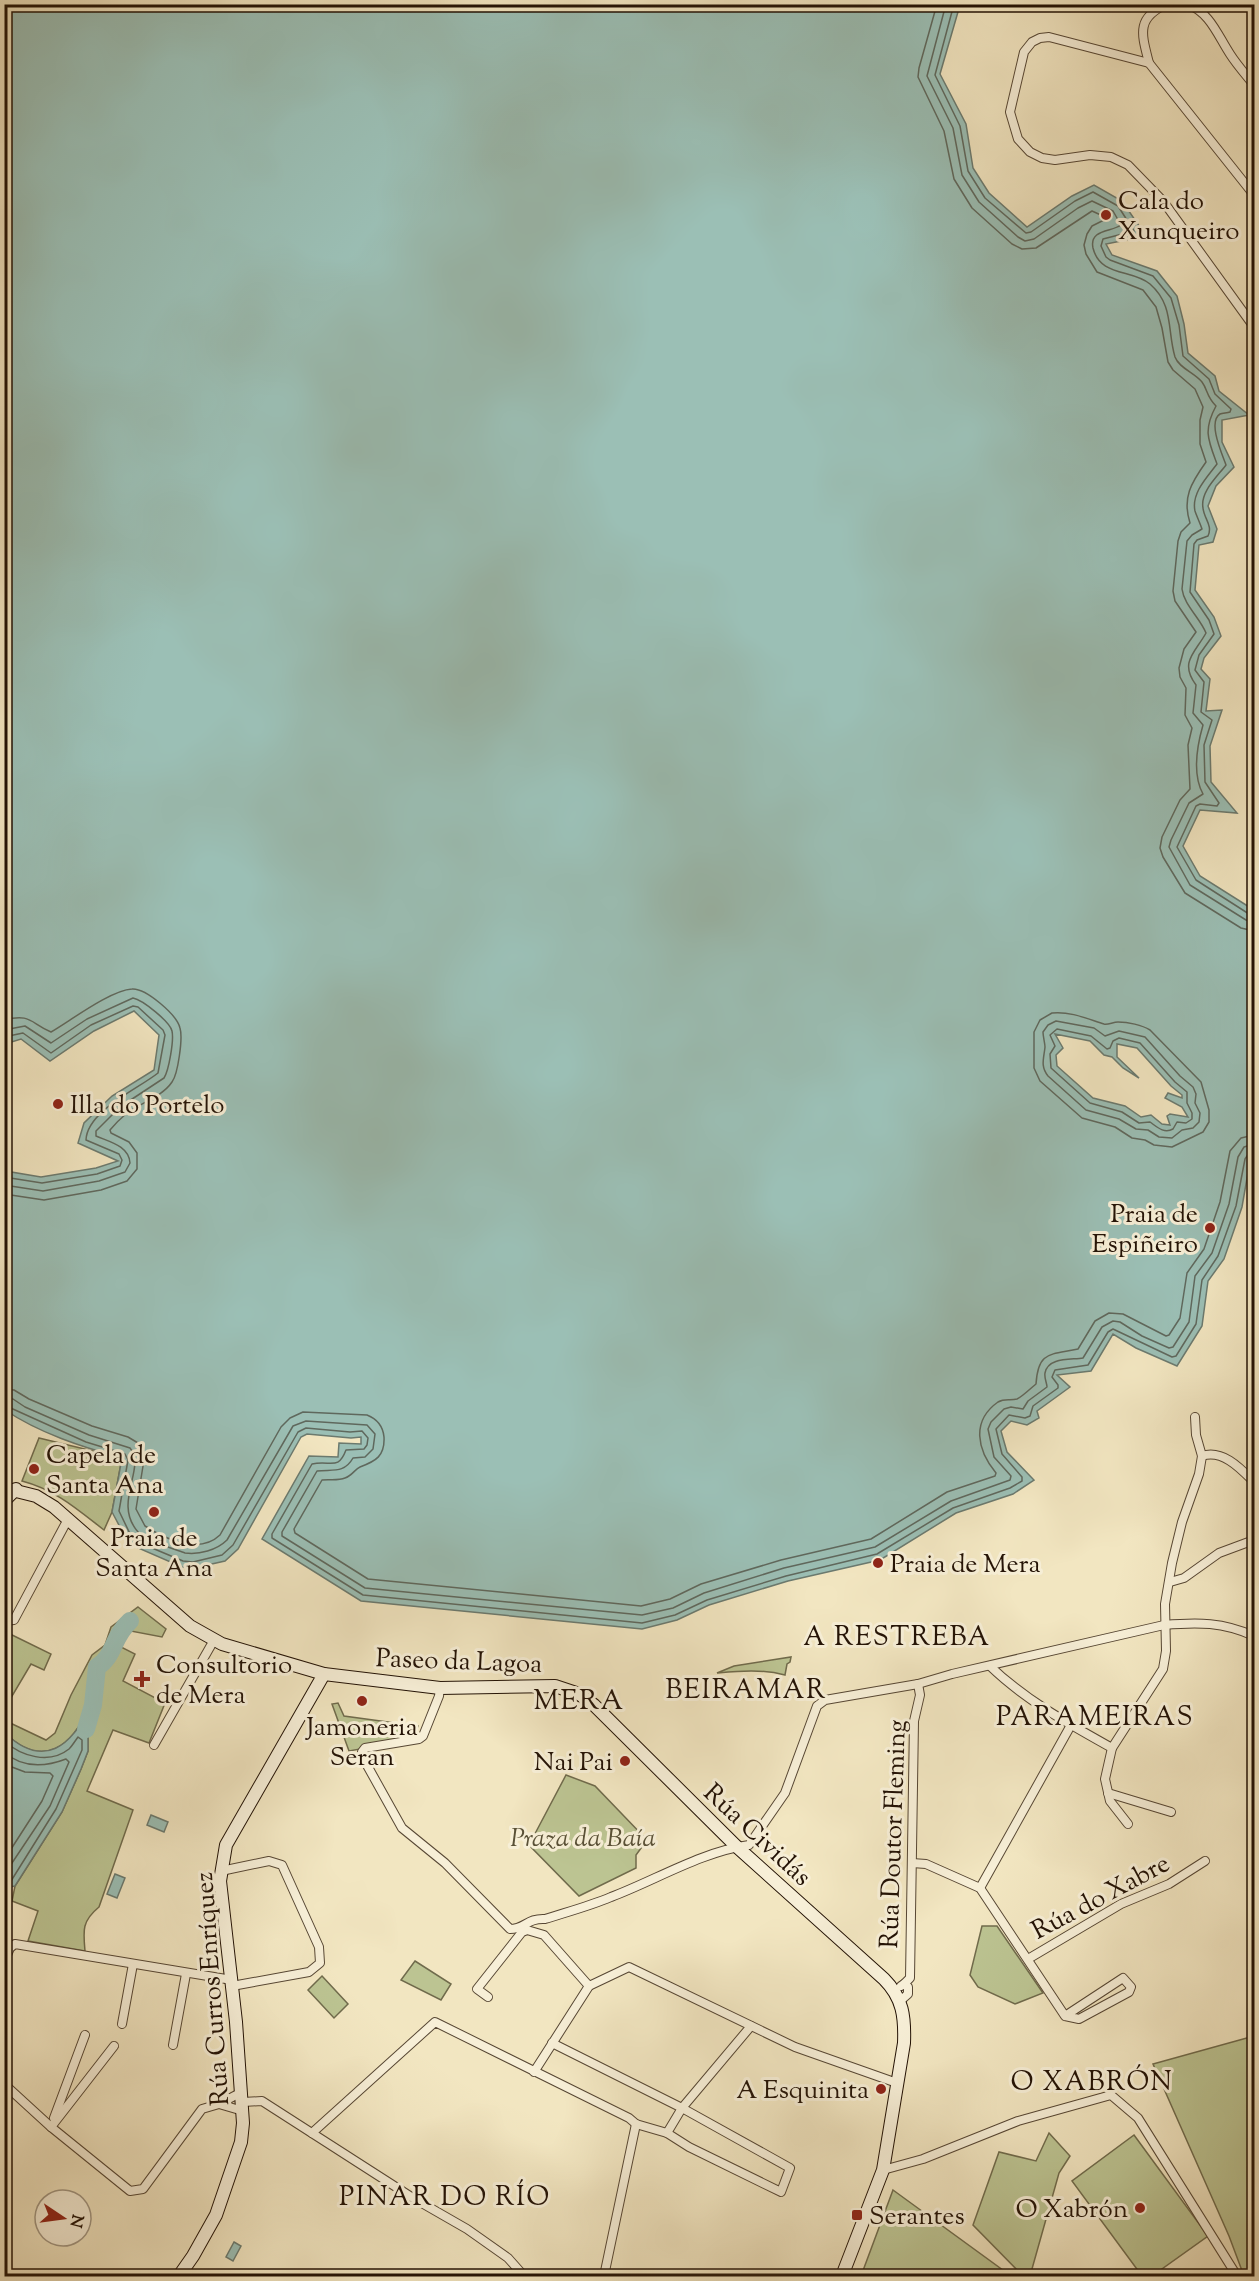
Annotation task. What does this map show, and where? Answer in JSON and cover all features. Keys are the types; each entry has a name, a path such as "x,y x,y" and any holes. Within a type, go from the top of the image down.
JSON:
{"main road":[{"path":"4,1501 10,1489"},
{"name":"Paseo da Lagoa","path":"10,1489 36,1496 68,1519 190,1626 214,1640 324,1674 440,1688 555,1686 579,1694 594,1705"},
{"name":"Rúa Curros Enríquez","path":"178,2277 193,2256 216,2215 241,2142 243,2101 220,1881 226,1845 324,1674"},
{"name":"Rúa Cividás","path":"594,1705 736,1846 900,1992"},
{"name":"Rúa Doutor Fleming","path":"842,2277 883,2170 904,2043 905,2024 900,1992"}],"street":[{"path":"1167,4 1146,18 1142,33 1149,63 1254,195"},
{"path":"1187,4 1195,7 1212,23 1232,56 1254,85"},
{"path":"1149,63 1049,38 1040,38 1032,42 1024,52 1010,112 1018,139 1030,152 1042,158 1055,160 1090,154 1110,157 1128,165 1163,201 1254,327"},
{"path":"1128,1824 1110,1801 1105,1779 1112,1748 1162,1669 1166,1651 1165,1604 1172,1563 1182,1522 1200,1474 1202,1456 1196,1435 1195,1417"},
{"path":"1202,1456 1216,1455 1229,1460 1254,1482"},
{"path":"4,1621 14,1620 68,1519"},
{"path":"1170,1582 1184,1578 1219,1553 1254,1540"},
{"path":"440,1688 423,1736 419,1739 365,1748 362,1752 402,1828 445,1863 510,1929 516,1929 534,1919 545,1919 612,1897 670,1870 736,1846 749,1845 785,1793 817,1706 825,1700 918,1684 1164,1625 1197,1622 1234,1627 1254,1636"},
{"path":"153,1744 214,1640"},
{"path":"990,1666 1008,1684 1071,1725 1112,1748"},
{"name":"Rúa Doutor Fleming","path":"900,1992 910,1978 914,1721 920,1695 918,1684"},
{"path":"912,1863 926,1864 980,1888 1071,1725"},
{"path":"1108,1793 1171,1812"},
{"path":"4,1962 10,1948 15,1944 232,1983 309,1972 320,1963 319,1947 282,1865 269,1861 221,1871"},
{"name":"Rúa do Xabre","path":"980,1888 1028,1959 1121,1904 1169,1884 1204,1861"},
{"path":"488,1997 477,1989 522,1932 527,1930 544,1935 590,1986"},
{"path":"1028,1959 1065,2016 1079,2019 1129,1992 1131,1987 1123,1978 1065,2016"},
{"path":"122,2024 133,1964"},
{"path":"534,2072 590,1986 629,1966 795,2047 897,2083"},
{"path":"173,2045 186,1974"},
{"path":"312,2133 435,2022 610,2108 636,2124 667,2133 689,2147 781,2192 790,2168 682,2108 552,2043"},
{"path":"667,2133 682,2108 751,2026"},
{"path":"51,2127 85,2035"},
{"path":"51,2127 114,2046"},
{"path":"4,2084 51,2127 130,2191 143,2188 202,2109 219,2104 262,2101 413,2198 467,2229 508,2258 524,2277"},
{"path":"883,2170 923,2159 1018,2121 1111,2095 1138,2118 1237,2277"},
{"path":"219,2104 243,2101"},
{"path":"604,2277 636,2124"}],"green space":[{"path":"39,1438 122,1458 112,1512 104,1530 56,1495 22,1481"},
{"path":"138,1607 166,1629 162,1637 131,1631 119,1646 135,1654 123,1681 165,1703 149,1743 113,1730 87,1791 133,1810 99,1907 89,1917 85,1926 85,1951 28,1941 38,1911 12,1901 15,1886 62,1812 88,1751 88,1738 95,1715 90,1705 83,1720 65,1742 55,1749 44,1751 32,1750 19,1744 5,1733 4,1720 46,1740 55,1733 71,1695 92,1655 105,1645 111,1627"},
{"path":"6,1632 51,1654 44,1670 31,1664 5,1708"},
{"path":"791,1657 785,1675 759,1671 717,1673 734,1666"},
{"path":"338,1703 344,1716 418,1726 412,1740 349,1751 332,1704"},
{"name":"Praza da Baía","path":"566,1775 595,1786 647,1840 636,1855 636,1868 579,1896 529,1845"},
{"path":"982,1926 997,1926 1043,1993 1015,2004 978,1987 970,1975"},
{"path":"415,1961 451,1984 441,2000 401,1980"},
{"path":"322,1976 348,2004 334,2018 308,1990"},
{"path":"1254,2036 1254,2276 1244,2276 1229,2236 1153,2064"},
{"path":"1049,2133 1070,2156 1059,2173 1030,2276 1023,2276 973,2225 999,2152 1036,2161"},
{"name":"O Xabrón","path":"1134,2135 1208,2236 1152,2276 1142,2276 1072,2181"},
{"path":"893,2190 1011,2276 861,2276"}],"water":[{"path":"5,4 960,5 940,74 966,124 973,168 989,193 1027,227 1072,196 1094,185 1122,201 1144,233 1136,238 1106,244 1112,255 1157,271 1177,296 1188,353 1215,376 1219,391 1249,415 1222,420 1222,442 1234,467 1216,486 1208,506 1217,529 1213,542 1199,545 1195,590 1214,617 1221,636 1204,658 1201,669 1210,679 1206,711 1222,710 1210,746 1211,782 1237,813 1200,810 1183,846 1200,876 1254,910 1254,1153 1250,1161 1242,1207 1224,1259 1208,1281 1202,1326 1177,1366 1136,1348 1113,1334 1091,1371 1057,1375 1070,1387 1037,1411 1039,1418 1027,1425 1011,1421 1001,1431 1007,1452 1034,1480 1013,1494 956,1513 880,1560 788,1581 709,1605 677,1620 642,1629 361,1601 262,1539 309,1456 338,1457 339,1443 361,1444 361,1437 307,1434 301,1437 238,1549 225,1561 194,1568 182,1567 129,1544 112,1512 122,1458 61,1438 32,1426 5,1410 5,1171 41,1177 96,1168 118,1161 78,1143 84,1123 112,1096 154,1070 159,1035 134,1011 94,1031 50,1061 21,1039 5,1044","holes":["1055,1034 1090,1041 1104,1055 1112,1057 1123,1068 1139,1078 1117,1057 1117,1044 1137,1048 1182,1095 1182,1098 1168,1093 1165,1098 1182,1107 1188,1117 1170,1114 1167,1116 1170,1125 1162,1124 1151,1115 1141,1117 1125,1106 1093,1098 1057,1066 1056,1055 1063,1048"]},
{"path":"91,1705 95,1706 95,1715 88,1738 88,1751 62,1812 15,1886 5,1888 5,1733 19,1744 32,1750 44,1751 56,1748 66,1742 75,1732"},
{"path":"151,1815 168,1822 164,1832 147,1825"},
{"path":"115,1874 125,1878 117,1898 107,1894"},
{"path":"234,2242 241,2246 233,2261 226,2257"}],"waterway":[{"path":"86,1729 93,1705 97,1667 103,1663 120,1633 130,1621"}],"place":[{"name":"Cala do Xunqueiro","path":"1106,215"},
{"name":"Illa do Portelo","path":"58,1104"},
{"name":"Praia de Espiñeiro","path":"1210,1228"},
{"name":"Capela de Santa Ana","path":"34,1469"},
{"name":"Praia de Santa Ana","path":"154,1512"},
{"name":"Praia de Mera","path":"878,1563"},
{"name":"Consultorio de Mera","path":"142,1679"},
{"name":"Jamoneria Seran","path":"362,1701"},
{"name":"Nai Pai","path":"625,1761"},
{"name":"A Esquinita","path":"881,2089"},
{"name":"O Xabrón","path":"1140,2208"},
{"name":"Serantes","path":"857,2215"}],"district":[{"name":"A RESTREBA","path":"897,1636"},
{"name":"BEIRAMAR","path":"746,1689"},
{"name":"MERA","path":"579,1699"},
{"name":"PARAMEIRAS","path":"1095,1716"},
{"name":"O XABRÓN","path":"1092,2081"},
{"name":"PINAR DO RÍO","path":"445,2196"}]}
